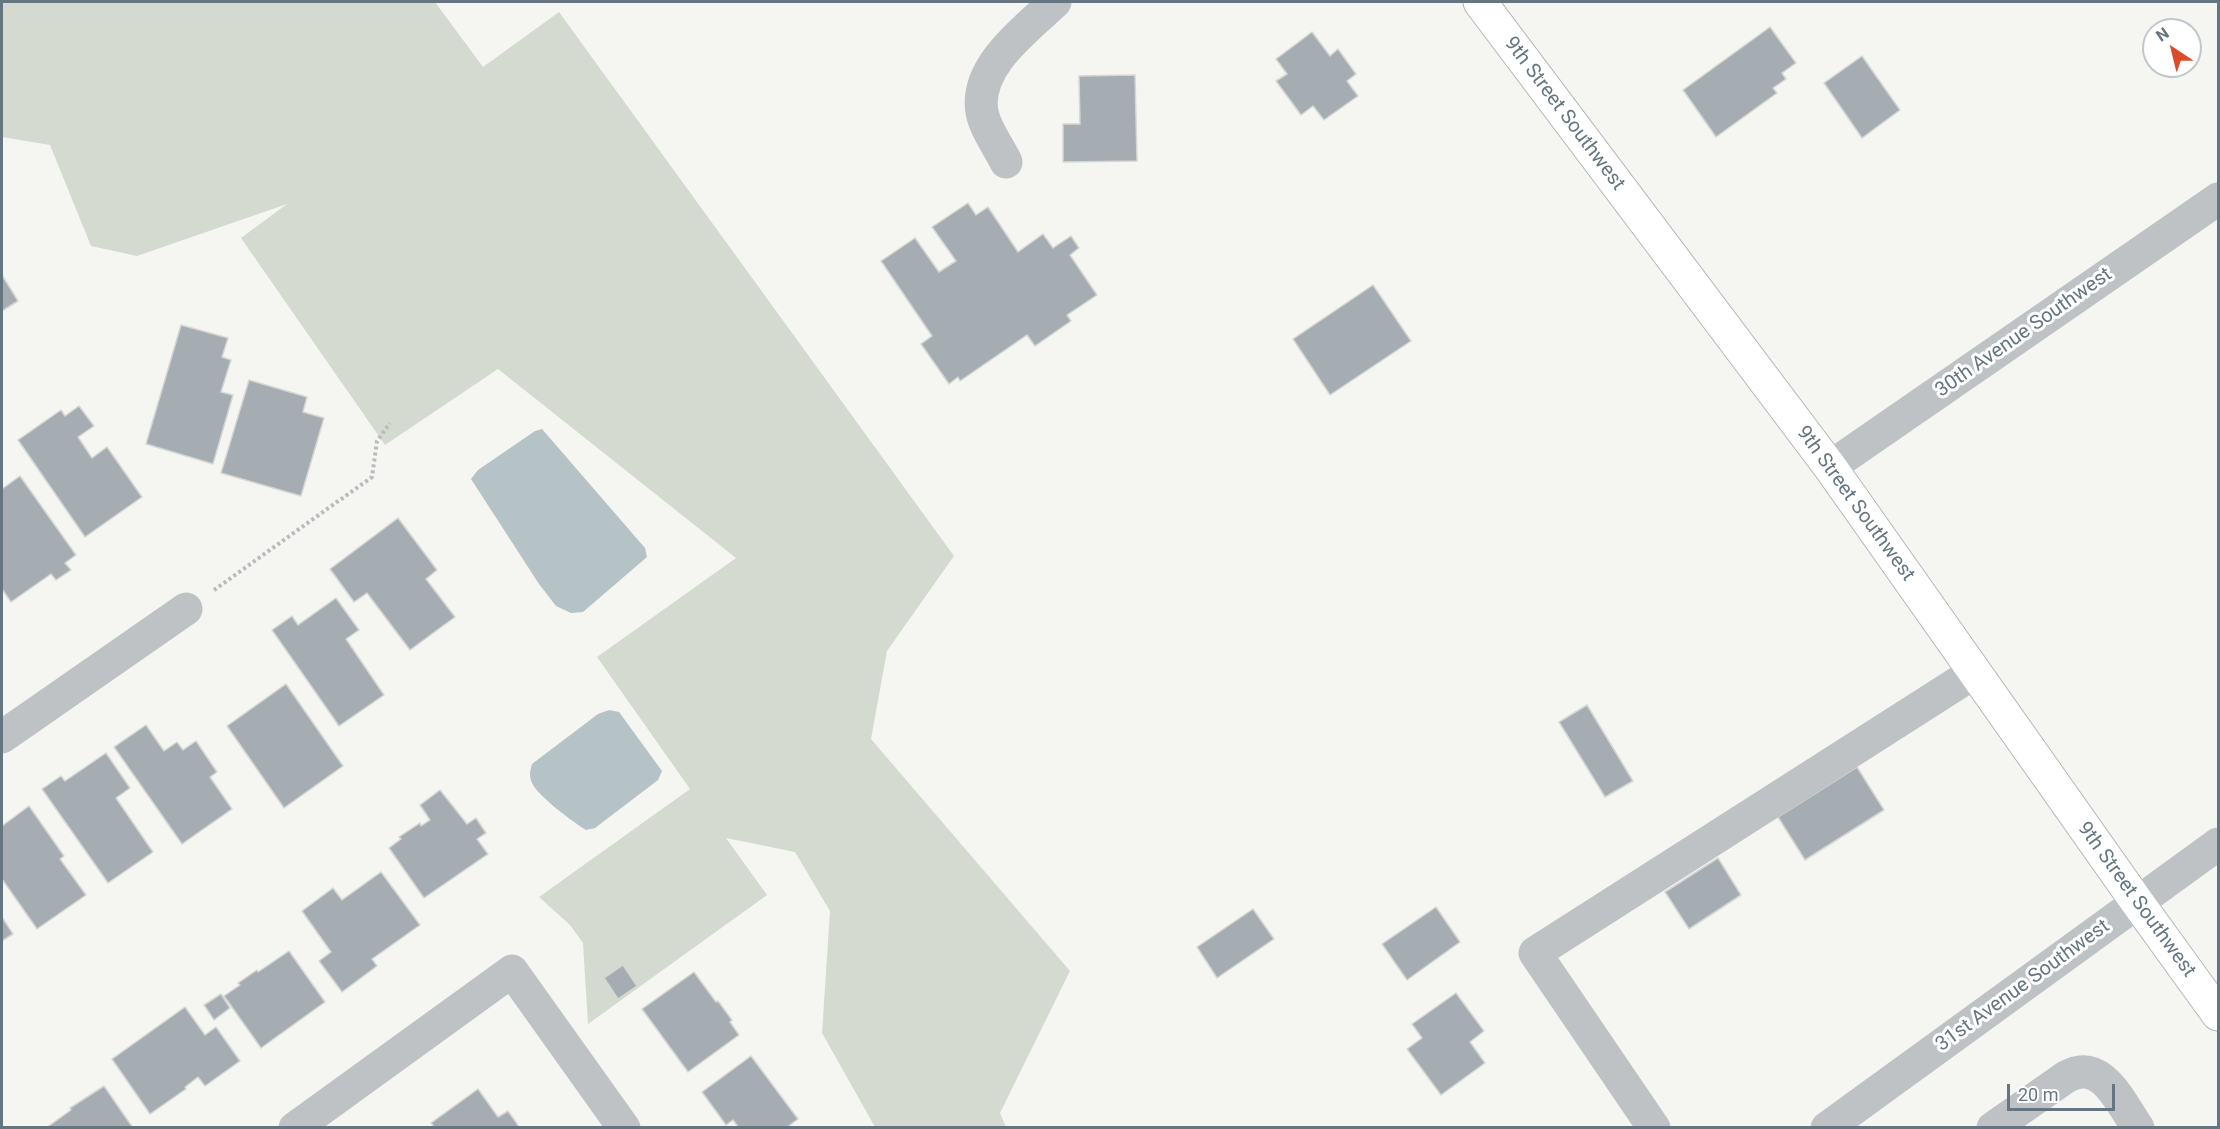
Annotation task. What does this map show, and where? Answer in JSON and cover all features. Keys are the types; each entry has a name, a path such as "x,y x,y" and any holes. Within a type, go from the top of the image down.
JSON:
{"main road":[{"name":"9th Street Southwest","path":"1480,2 1830,467 2218,1014"}],"street":[{"path":"1006,162 982,115 983,90 988,74 1009,44 1055,2"},
{"name":"30th Avenue Southwest","path":"1830,467 2218,199"},
{"path":"2,737 186,609"},
{"path":"1654,1128 1535,953 1975,672"},
{"name":"31st Avenue Southwest","path":"1827,1128 2218,844"},
{"path":"295,1128 512,970 624,1128"},
{"path":"1993,1128 2077,1071 2090,1071 2101,1076 2138,1128"}],"path":[{"path":"186,609 372,477 377,441 390,423"}],"shaded area":[{"path":"2,2 435,2 483,67 559,12 954,556 887,651 871,739 1070,971 1000,1113 1006,1127 875,1127 822,1033 830,911 795,852 726,838 767,895 588,1024 583,943 570,925 539,897 690,789 597,657 736,558 498,369 385,445 241,238 287,204 137,256 91,246 50,145 2,137"},
{"path":"542,429 645,548 647,557 583,612 571,613 556,606 539,584 471,479 478,470 535,431"},
{"path":"609,710 619,712 662,771 658,780 595,828 586,830 541,795 532,783 531,769 532,764 598,714"}],"building":[{"path":"1770,27 1796,63 1782,73 1786,79 1773,88 1777,93 1716,137 1683,90"},
{"path":"1312,32 1330,56 1338,49 1356,74 1347,81 1358,96 1324,120 1313,106 1301,115 1276,81 1287,74 1276,59"},
{"path":"1862,56 1900,110 1862,138 1824,83"},
{"path":"1135,75 1137,161 1063,162 1063,124 1080,124 1079,76"},
{"path":"968,203 976,215 988,207 1018,252 1043,234 1053,248 1071,236 1079,248 1070,255 1097,295 1067,315 1071,321 1035,346 1027,335 960,381 958,377 949,384 921,344 932,336 881,261 915,238 939,272 956,261 932,227"},
{"path":"2,275 18,301 2,311"},
{"path":"1373,285 1411,341 1330,395 1293,339"},
{"path":"181,325 228,338 222,357 231,360 221,392 233,395 213,464 146,444"},
{"path":"249,380 307,397 303,412 324,418 301,496 221,473"},
{"path":"79,406 94,426 78,437 92,458 107,447 142,497 85,537 18,440 61,410 65,416"},
{"path":"20,476 76,555 65,563 71,570 56,580 51,574 11,602 2,589 2,489"},
{"path":"398,518 437,570 426,579 455,617 410,650 367,593 354,602 330,569"},
{"path":"336,598 359,630 346,639 384,695 339,726 272,630 292,616 298,625"},
{"path":"286,684 343,766 284,808 227,726"},
{"path":"1587,705 1633,781 1605,797 1559,722"},
{"path":"146,725 164,751 177,742 183,750 196,741 217,772 210,777 232,809 182,844 114,747"},
{"path":"106,753 130,788 116,798 153,852 108,883 42,789 61,776 65,781"},
{"path":"1857,767 1884,810 1805,860 1778,817"},
{"path":"440,790 467,824 476,818 486,833 477,839 488,854 424,898 389,848 401,839 399,837 420,823 421,826 430,820 420,805"},
{"path":"29,806 64,856 60,859 86,895 37,929 2,879 2,826"},
{"path":"1718,858 1741,895 1689,929 1665,892"},
{"path":"381,872 420,925 372,959 377,966 342,992 319,961 331,952 302,911 333,888 342,900"},
{"path":"1436,907 1460,942 1407,980 1382,944"},
{"path":"1253,909 1274,939 1217,978 1197,947"},
{"path":"2,917 13,934 2,941"},
{"path":"289,951 325,1002 261,1048 224,996 240,985 238,983"},
{"path":"623,965 637,986 618,999 604,978"},
{"path":"694,972 732,1020 730,1022 739,1035 688,1072 642,1009"},
{"path":"1456,993 1484,1031 1470,1042 1485,1063 1441,1095 1407,1049 1422,1038 1412,1024"},
{"path":"221,994 230,1008 214,1020 204,1005"},
{"path":"185,1007 205,1035 216,1027 240,1061 205,1086 198,1077 185,1087 186,1089 150,1114 112,1059"},
{"path":"751,1056 798,1119 786,1128 739,1128 733,1120 726,1125 702,1092"},
{"path":"104,1086 133,1128 46,1128 71,1110 70,1108"},
{"path":"478,1089 498,1117 508,1111 520,1128 435,1128 431,1123"}]}
